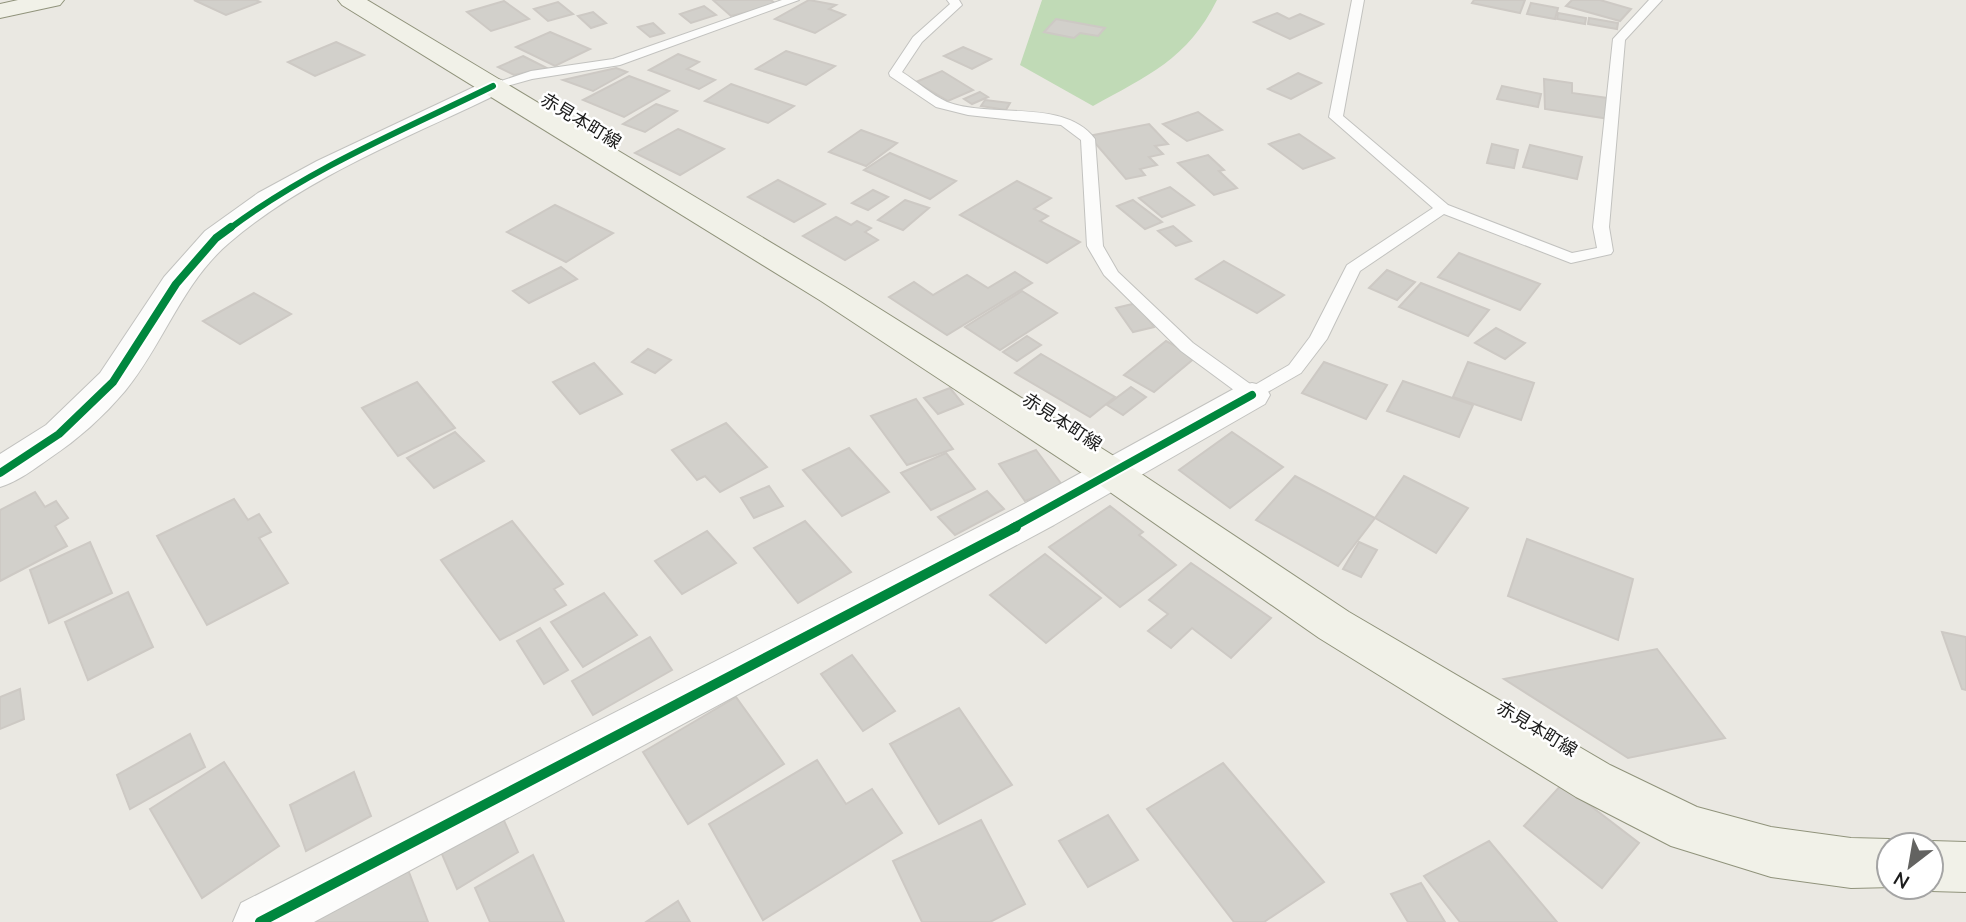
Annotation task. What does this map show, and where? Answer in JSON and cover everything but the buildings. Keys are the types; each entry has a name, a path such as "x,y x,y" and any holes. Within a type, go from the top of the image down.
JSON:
{"main road":[{"path":"0,12 52,0"},
{"name":"赤見本町線","path":"351,0 833,294 1111,473 1334,625 1593,781 1689,829 1771,852 1875,864"},
{"path":"1945,866 1966,867"}],"street":[{"path":"0,473 59,434 113,382 176,284 216,238 269,199 315,173 493,86"},
{"path":"260,922 1040,514 1252,395"}],"lane":[{"path":"493,86 531,75 615,62 793,0"},
{"path":"953,0 956,5 917,40 895,73 941,104 968,111 1064,121 1080,130 1088,139 1095,247 1112,275 1187,347 1252,395 1294,369 1318,338 1353,268 1443,208"},
{"path":"1358,0 1336,117 1443,208 1571,258 1605,251 1601,227 1619,39 1656,0"}],"green space":[{"path":"1042,0 1217,0 1206,20 1179,52 1148,75 1093,106 1020,65"}],"cycle path":[{"path":"0,473 59,434 113,382 176,284 216,238 269,199 327,167 493,86"},
{"path":"260,922 1040,514 1252,395"}]}
